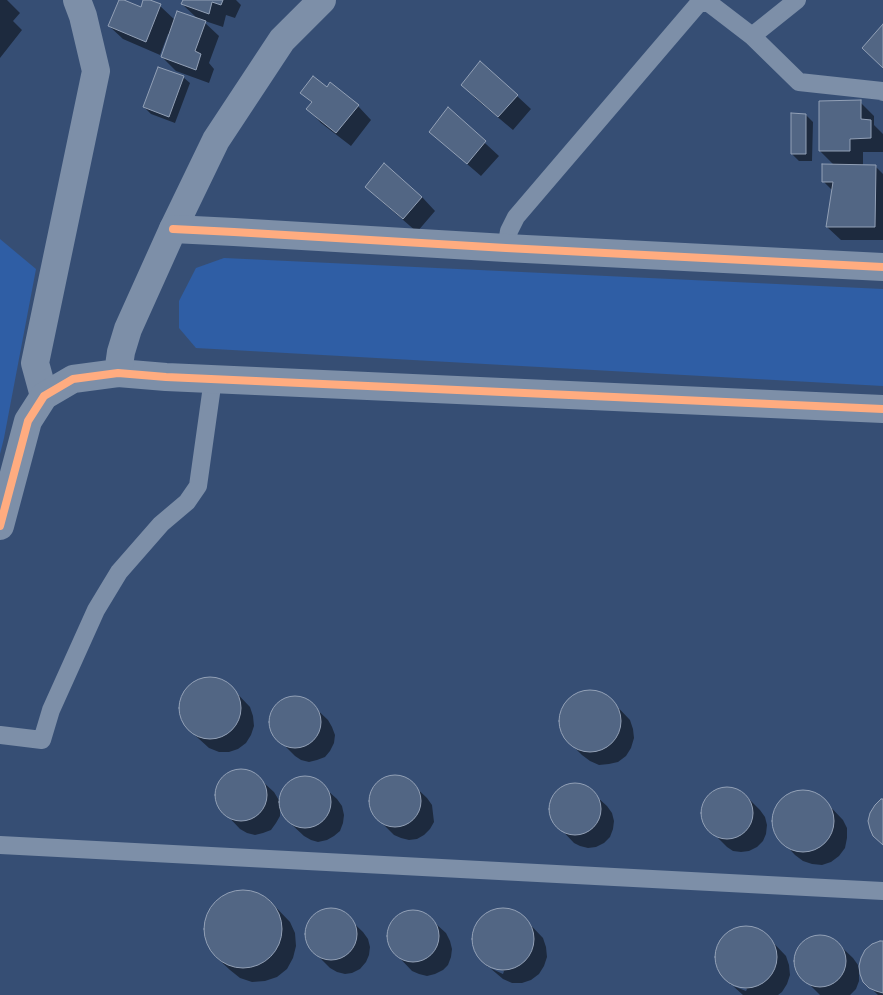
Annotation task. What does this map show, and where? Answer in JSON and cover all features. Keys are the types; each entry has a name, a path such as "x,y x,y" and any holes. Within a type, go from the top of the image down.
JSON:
{"street":[{"path":"44,396 35,362 96,71 83,16 77,0"},
{"path":"118,373 121,352 128,329 216,140 282,40 322,0"},
{"path":"173,229 883,267"},
{"path":"0,526 28,421 44,396 73,379 118,373 166,377 883,409"}],"lane":[{"path":"752,36 797,0"},
{"path":"506,248 508,231 516,218 699,3 709,2 752,36 799,82 883,92"},
{"path":"0,735 42,740 51,710 67,674 96,610 114,580 161,524 187,502 198,486 213,379"},
{"path":"0,845 883,891"}],"shaded area":[{"path":"0,239 36,269 0,454"},
{"path":"224,258 883,289 883,386 196,348 179,328 179,301 196,268"}],"building":[{"path":"119,0 124,0 141,7 143,0 150,0 161,4 146,42 108,26"},
{"path":"183,0 223,0 221,5 212,2 209,14 181,4"},
{"path":"177,11 206,21 195,51 201,54 196,70 161,57"},
{"path":"883,24 883,68 862,48"},
{"path":"480,61 518,95 498,117 461,85"},
{"path":"158,67 184,76 169,117 143,107"},
{"path":"313,76 327,87 330,82 359,105 336,133 306,109 312,102 300,93"},
{"path":"861,100 861,119 871,120 871,138 850,139 850,151 819,151 819,101"},
{"path":"448,107 486,141 467,164 429,132"},
{"path":"791,113 806,114 806,154 791,154"},
{"path":"384,163 422,197 403,219 365,187"},
{"path":"822,164 876,165 875,227 826,227 833,182 822,182"},
{"path":"210,677 222,680 232,686 238,696 241,708 238,720 232,730 222,736 210,739 198,736 188,730 182,720 179,708 182,696 188,686 198,680"},
{"path":"590,690 602,693 612,699 618,709 621,721 618,733 612,743 602,749 590,752 578,749 568,743 562,733 559,721 562,709 568,699 578,693"},
{"path":"295,696 305,698 313,704 319,712 321,722 319,732 313,740 305,746 295,748 285,746 277,740 271,732 269,722 271,712 277,704 285,698"},
{"path":"241,769 255,773 263,781 267,795 263,809 255,817 241,821 227,817 219,809 215,795 219,781 227,773"},
{"path":"395,775 409,779 417,787 421,801 417,815 409,823 395,827 381,823 373,815 369,801 373,787 381,779"},
{"path":"305,776 319,780 327,788 331,802 327,816 319,824 305,828 291,824 283,816 279,802 283,788 291,780"},
{"path":"575,783 585,785 593,791 599,799 601,809 599,819 593,827 585,833 575,835 565,833 557,827 551,819 549,809 551,799 557,791 565,785"},
{"path":"727,787 737,789 745,795 751,803 753,813 751,823 745,831 737,837 727,839 717,837 709,831 703,823 701,813 703,803 709,795 717,789"},
{"path":"803,790 815,793 825,799 831,809 834,821 831,833 825,843 815,849 803,852 791,849 781,843 775,833 772,821 775,809 781,799 791,793"},
{"path":"883,799 883,845 873,836 868,821 870,813"},
{"path":"235,890 251,890 265,896 276,907 282,921 282,937 276,951 265,962 251,968 235,968 221,962 210,951 204,937 204,921 210,907 221,896"},
{"path":"331,908 341,910 349,916 355,924 357,934 355,944 349,952 341,958 331,960 321,958 313,952 307,944 305,934 307,924 313,916 321,910"},
{"path":"503,908 520,913 525,917 529,922 534,939 529,956 525,961 520,965 503,970 486,965 481,961 477,956 472,939 477,922 481,917 486,913"},
{"path":"413,910 423,912 431,918 437,926 439,936 437,946 431,954 423,960 413,962 403,960 395,954 389,946 387,936 389,926 395,918 403,912"},
{"path":"746,926 763,931 768,935 772,940 777,957 772,974 768,979 763,983 746,988 729,983 724,979 720,974 715,957 720,940 724,935 729,931"},
{"path":"820,935 830,937 838,943 844,951 846,961 844,971 838,979 830,985 820,987 810,985 802,979 796,971 794,961 796,951 802,943 810,937"},
{"path":"883,941 883,993 869,988 863,982 859,966 865,950 872,944"}],"cycle path":[{"path":"173,229 883,267"},
{"path":"0,526 28,421 44,396 73,379 118,373 166,377 883,409"}]}
